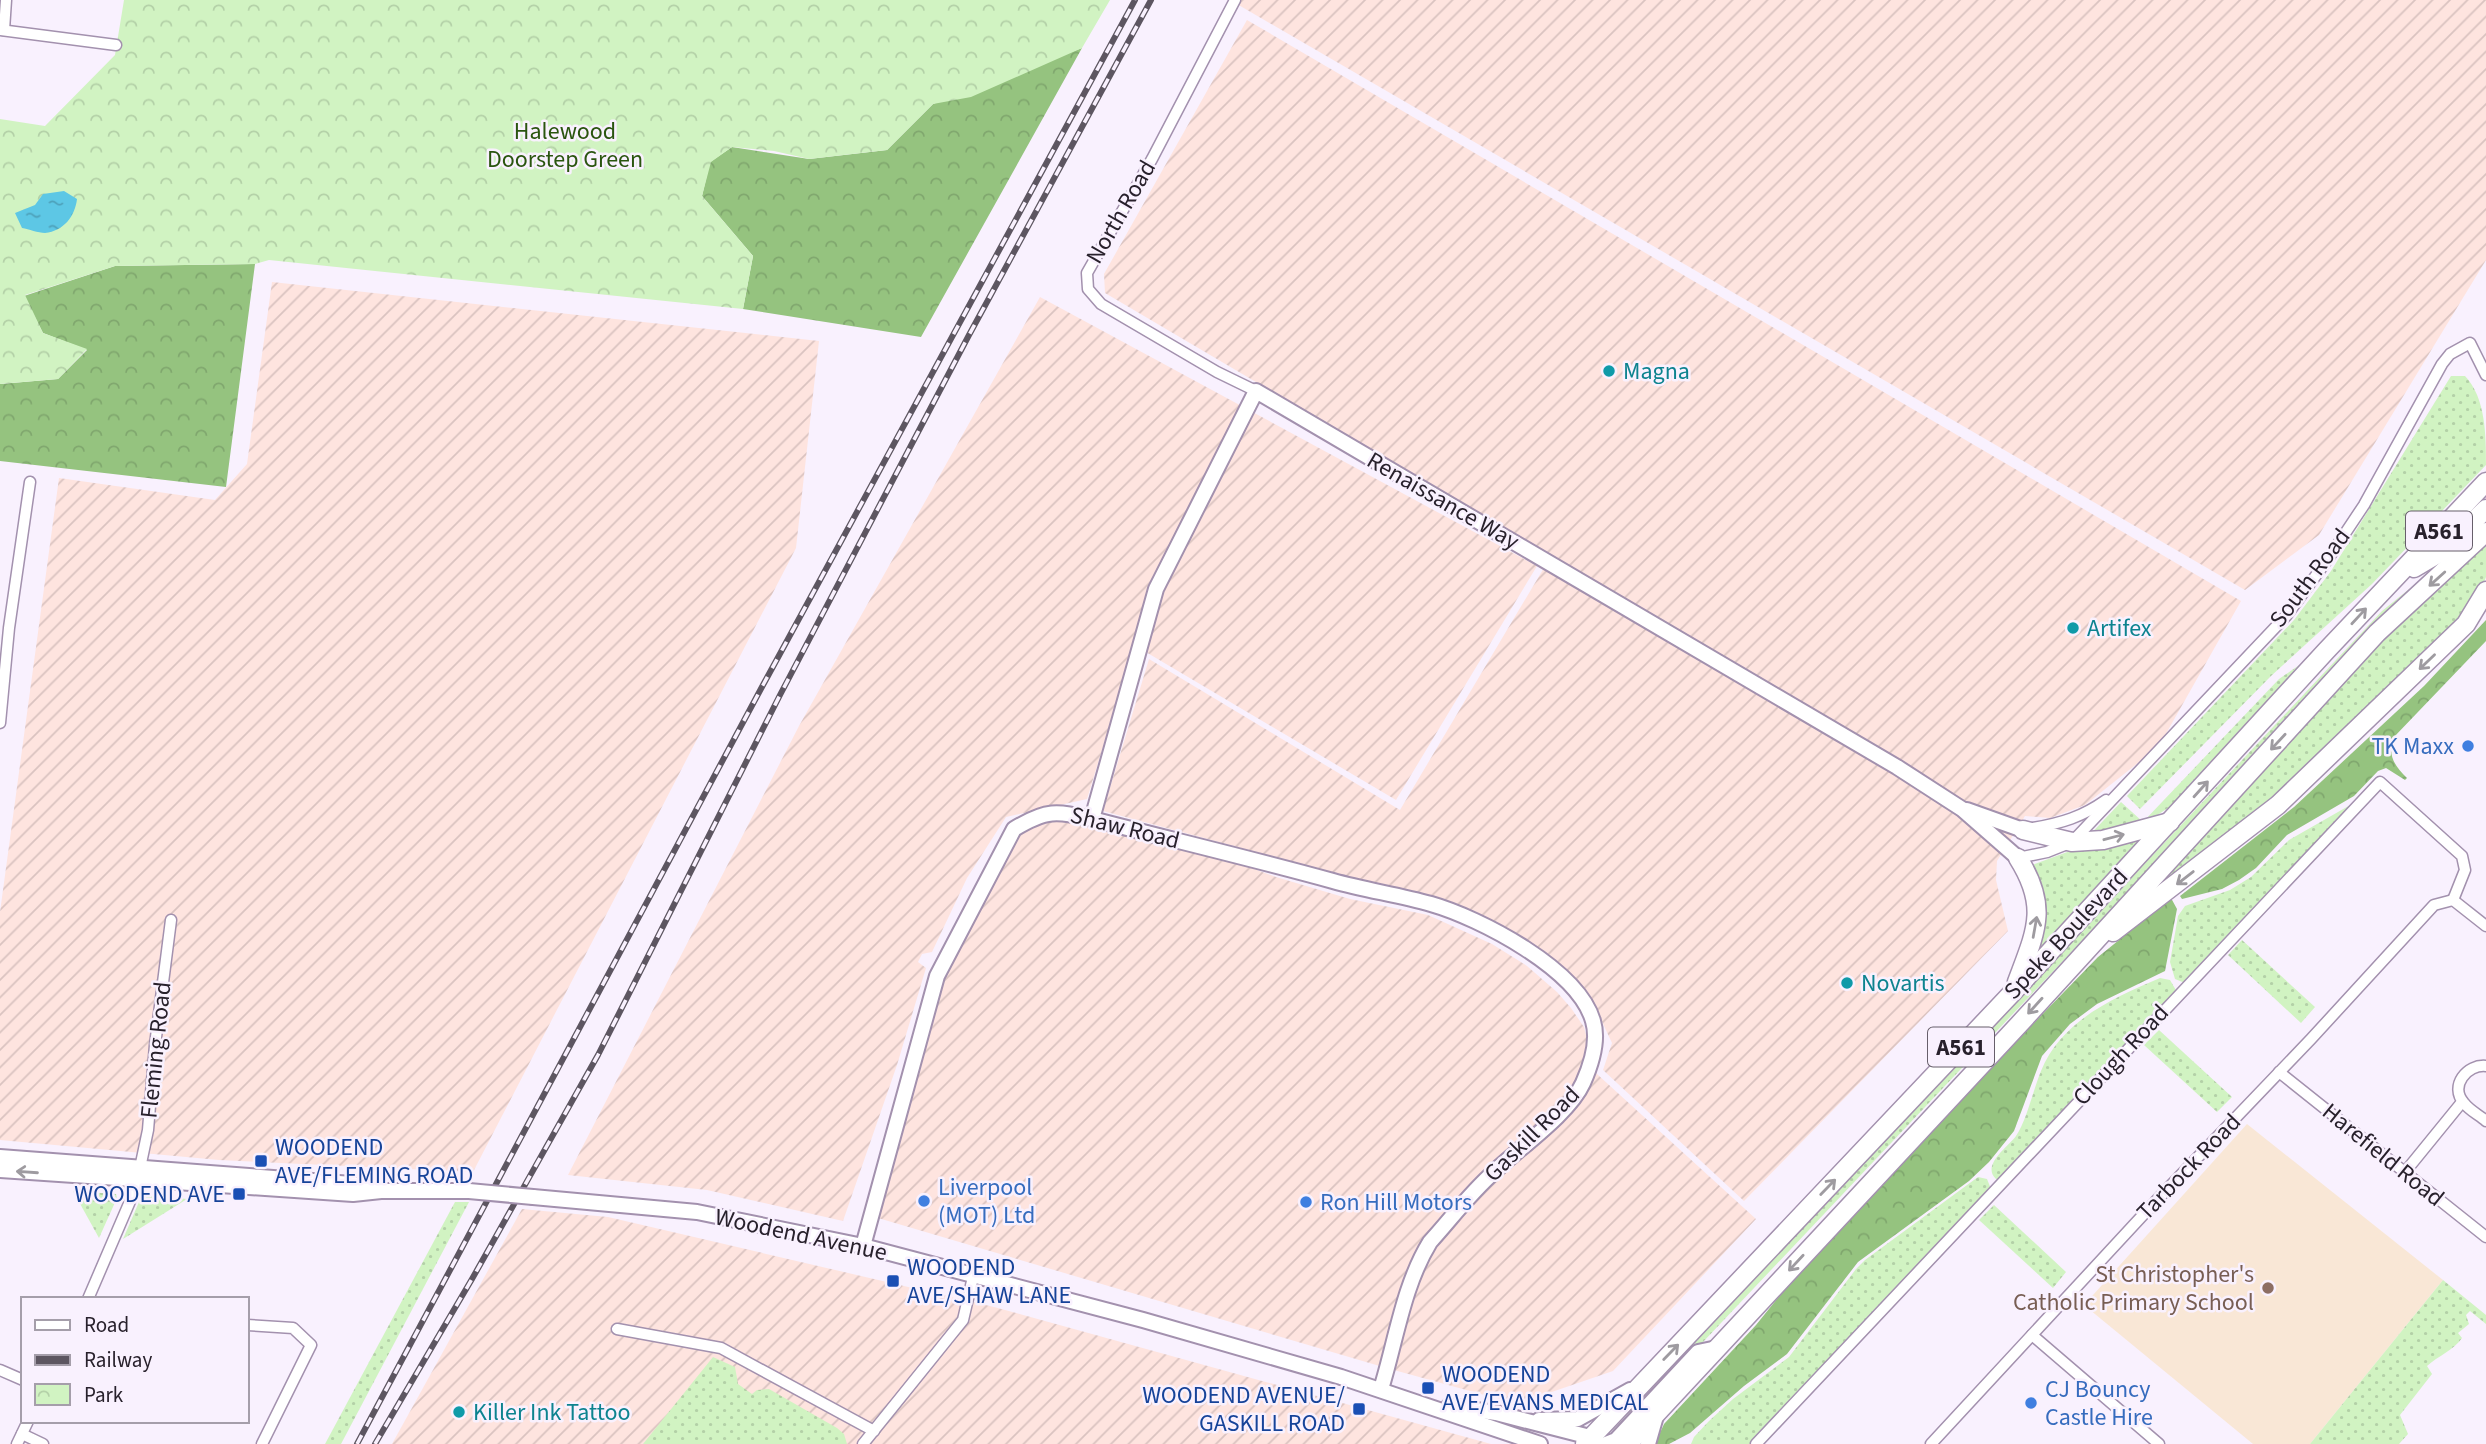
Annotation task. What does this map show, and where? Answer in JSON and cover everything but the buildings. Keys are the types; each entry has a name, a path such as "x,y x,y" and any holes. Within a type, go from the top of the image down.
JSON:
{"highway":[{"name":"Speke Boulevard","path":"1595,1442 1642,1382 2013,992 2486,482"},
{"name":"A561","path":"2393,581 2441,552 2486,509"},
{"name":"Speke Boulevard","path":"1628,1444 2377,633 2486,532"},
{"path":"2081,956 2278,805 2466,624 2486,591"},
{"path":"2023,830 2072,842 2103,840 2171,822"},
{"path":"2013,992 2032,943 2038,905 2030,878 2018,858"}],"street":[{"path":"6,0 2,30 116,45"},
{"name":"North Road","path":"1235,0 1152,159 1087,273 1088,289 1101,304 1217,372 1256,391"},
{"name":"South Road","path":"2018,858 2047,852 2072,842 2287,615 2364,505 2450,354 2470,343 2486,375"},
{"path":"1093,819 1156,589 1256,391"},
{"name":"Renaissance Way","path":"1256,391 1886,760 1962,809 2018,858"},
{"path":"0,723 5,627 30,482"},
{"name":"Clough Road","path":"1756,1444 2380,782 2462,856 2465,870 2453,900"},
{"name":"South Road","path":"2023,830 2058,823 2087,813 2118,791"},
{"path":"1962,809 2023,830"},
{"name":"Shaw Road","path":"863,1246 937,976 1014,829 1032,818 1055,811 1093,819 1351,886 1432,904 1496,931 1534,955 1566,981 1582,999 1594,1022"},
{"path":"2453,900 2486,926"},
{"name":"Tarbock Road","path":"1931,1444 2434,905 2453,900"},
{"name":"Fleming Road","path":"89,1297 139,1173 148,1130 155,1045 171,920"},
{"name":"Gaskill Road","path":"1381,1389 1399,1319 1422,1255 1430,1242 1491,1174 1562,1111 1583,1084 1595,1047 1594,1022"},
{"path":"2486,1066 2478,1065 2464,1073 2459,1081 2462,1102 2486,1121"},
{"name":"Harefield Road","path":"2280,1072 2486,1237"},
{"path":"2405,1172 2462,1102"},
{"name":"Woodend Avenue","path":"0,1157 139,1173"},
{"name":"Woodend Avenue","path":"0,1170 139,1173 352,1184 381,1191 469,1191 697,1212 863,1246 1143,1320 1381,1389 1540,1444"},
{"path":"863,1444 963,1321 973,1277"},
{"path":"248,1325 293,1328 311,1345 261,1444"},
{"path":"617,1329 721,1348 874,1431"},
{"path":"2032,1335 2156,1443"},
{"name":"A561","path":"1595,1442 1616,1440 1698,1352 1717,1348"},
{"path":"0,1370 21,1380"},
{"path":"1496,1413 1546,1421 1578,1419 1619,1398 1642,1382"},
{"name":"Woodend Avenue","path":"1413,1400 1496,1413 1595,1442"},
{"path":"1648,1444 1650,1430 1658,1412"},
{"path":"27,1423 20,1439 43,1444"},
{"path":"1501,1432 1520,1444"}],"shaded area":[{"path":"1230,0 2486,0 2486,260 2319,535 2245,590"},
{"path":"1247,20 2241,601 2163,739 2143,759 2085,805 2050,818 2025,816 1997,861 1996,880 2008,931 1744,1201 1603,1070 1612,1043 1598,1013 1569,978 1458,906 1103,811 1149,659 1400,810 1551,556 1105,293 1104,274"},
{"path":"272,282 819,341 796,548 473,1172 219,1160 0,1140 0,912 59,478 215,500 247,464"},
{"path":"1040,297 1537,566 1396,800 1134,645 1087,799 1006,817 967,878 932,952 922,954 918,962 926,968 897,1065 843,1221 707,1190 568,1175 799,726"},
{"path":"1079,806 1276,877 1350,899 1428,915 1492,944 1527,966 1571,1008 1584,1027 1589,1047 1586,1064 1756,1219 1613,1371 1517,1404 878,1218 944,977 1006,826"},
{"name":"St Christopher's Catholic Primary School","path":"2247,1124 2443,1280 2310,1444 2253,1444 2084,1305"},
{"path":"522,1209 608,1217 994,1307 1491,1444 392,1444"}],"green space":[{"name":"Halewood Doorstep Green","path":"124,0 1110,0 1082,48 971,97 933,104 887,150 809,159 774,151 732,147 711,162 702,196 753,256 743,309 269,260 255,264 115,266 25,295 43,333 87,349 58,379 0,384 0,119 45,126 115,55"},
{"path":"1082,48 921,337 743,309 753,256 702,196 710,162 732,147 809,159 887,150 933,104"},
{"path":"255,264 226,487 0,461 0,384 58,379 87,350 43,333 24,296 115,266"},
{"path":"2451,376 2465,376 2477,395 2483,418 2486,465 2372,584 2271,676 2140,809 2127,796 2294,620 2331,571"},
{"path":"2486,545 2486,577 2459,619 2277,797 2128,911 2381,643"},
{"path":"2445,560 2352,655 1618,1432 1613,1430 2382,611"},
{"path":"2486,620 2486,641 2394,737 2392,754 2395,764 2407,778 2405,780 2386,768 2378,771 2354,796 2287,835 2256,868 2239,880 2222,889 2182,899 2180,896 2294,807 2424,686"},
{"path":"2308,659 2171,806 2136,829 2084,841 2121,802 2143,822 2279,679"},
{"path":"2352,804 2185,983 2175,979 2170,962 2178,916 2185,906 2230,890 2251,877 2289,840"},
{"path":"2157,829 2038,955 2043,926 2029,866 2070,851 2108,849"},
{"path":"2171,898 2177,909 2165,971 2097,1004 2070,1024 2042,1056 2014,1131 1989,1162 1969,1181 1858,1262 1787,1354 1744,1386 1690,1433 1669,1444 1655,1444 1664,1424 1879,1186 2098,957"},
{"path":"2242,940 2315,1007 2301,1023 2228,955"},
{"path":"2160,978 2170,980 2177,992 2000,1179 1996,1179 1992,1174 1994,1162 2020,1129 2041,1071 2061,1038 2090,1013"},
{"path":"2159,1030 2232,1097 2217,1112 2144,1045"},
{"path":"1978,1177 1987,1179 1991,1189 1752,1444 1691,1444 1694,1437 1733,1399 1789,1357 1865,1260"},
{"path":"73,1191 116,1194 117,1198 99,1238"},
{"path":"142,1195 187,1199 123,1239"},
{"path":"455,1202 469,1202 341,1444 325,1444"},
{"path":"1994,1205 2066,1272 2053,1288 1979,1220"},
{"path":"2443,1280 2486,1315 2486,1324 2470,1311 2466,1315 2469,1324 2458,1333 2462,1338 2427,1366 2432,1374 2400,1415 2408,1434 2399,1444 2310,1444"},
{"path":"713,1357 735,1367 738,1384 752,1394 757,1390 769,1389 837,1428 844,1434 847,1444 643,1444"}],"water":[{"path":"64,191 77,199 71,217 63,226 45,233 22,228 15,213 35,205 43,194"}],"railway":[{"path":"357,1444 763,685 1135,0"},
{"path":"375,1444 598,1055 780,695 969,335 1151,0"}],"place":[{"name":"Magna","path":"1609,371"},
{"name":"Artifex","path":"2073,628"},
{"name":"TK Maxx","path":"2468,746"},
{"name":"Novartis","path":"1847,983"},
{"name":"WOODEND AVE/FLEMING ROAD","path":"261,1161"},
{"name":"WOODEND AVE","path":"239,1194"},
{"name":"Liverpool (MOT) Ltd","path":"924,1201"},
{"name":"Ron Hill Motors","path":"1306,1202"},
{"name":"WOODEND AVE/SHAW LANE","path":"893,1281"},
{"name":"St Christopher's Catholic Primary School","path":"2268,1288"},
{"name":"WOODEND AVE/EVANS MEDICAL","path":"1428,1388"},
{"name":"CJ Bouncy Castle Hire","path":"2031,1403"},
{"name":"WOODEND AVENUE/ GASKILL ROAD","path":"1359,1409"},
{"name":"Killer Ink Tattoo","path":"459,1412"}]}
